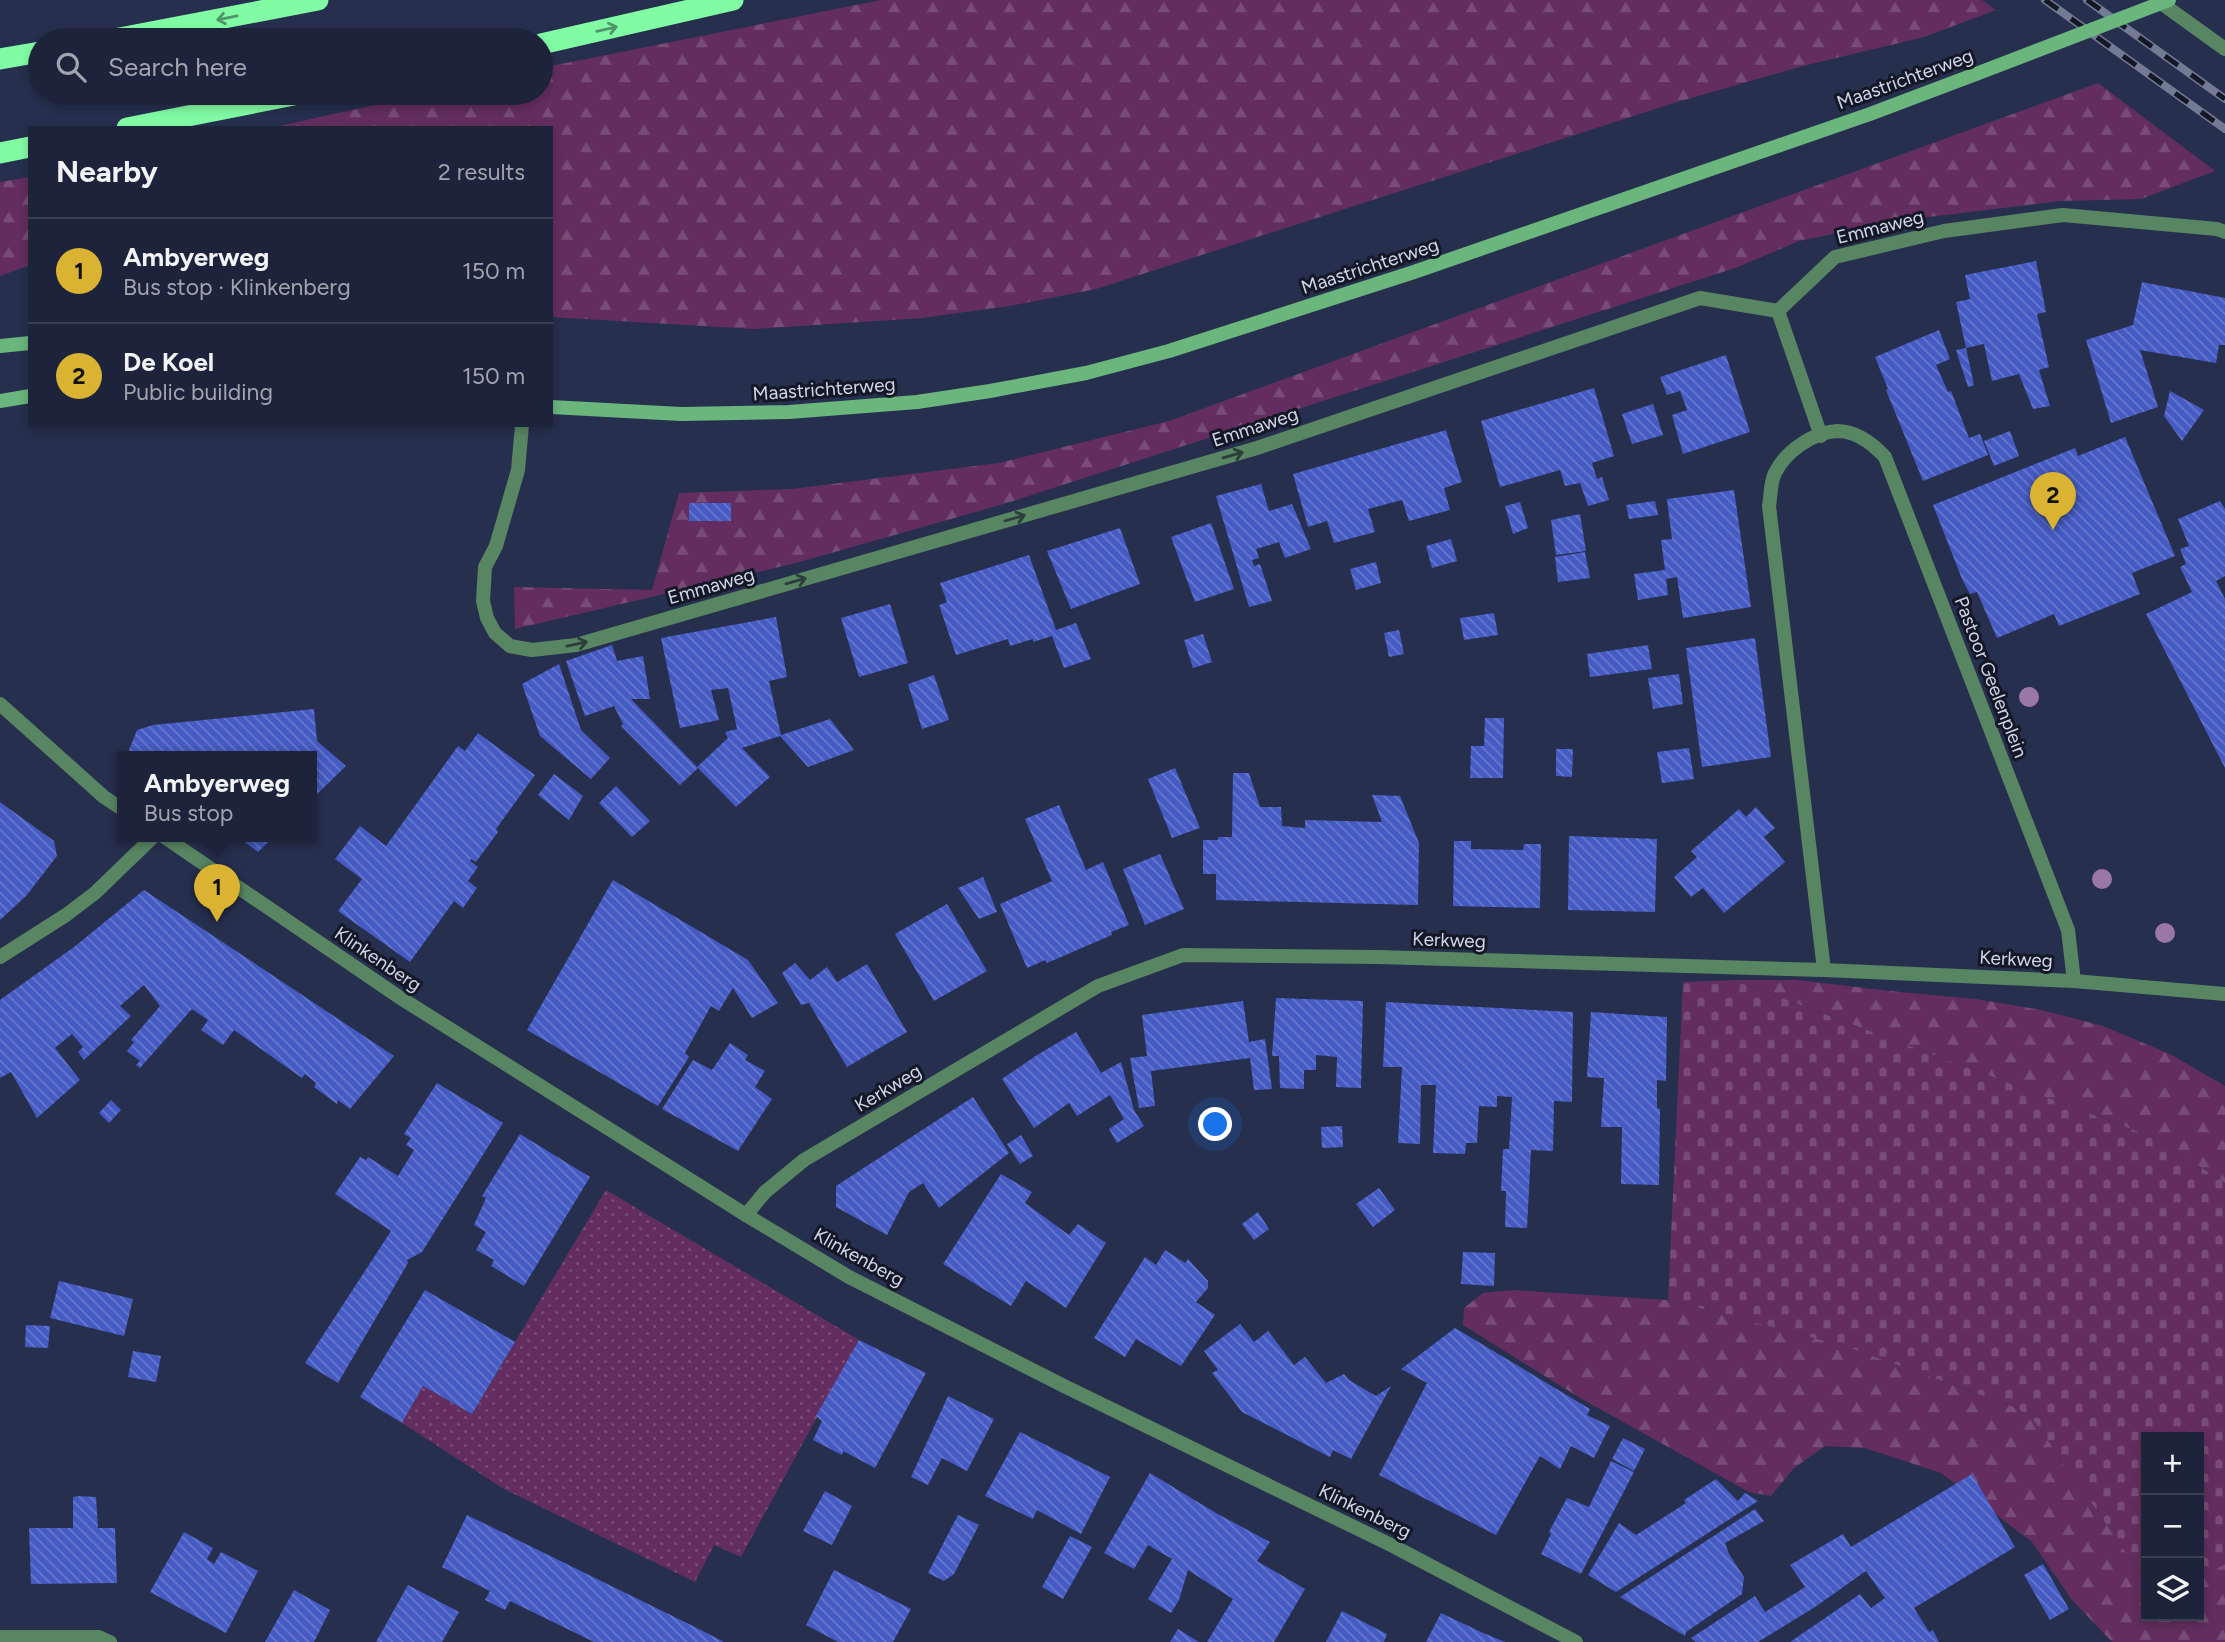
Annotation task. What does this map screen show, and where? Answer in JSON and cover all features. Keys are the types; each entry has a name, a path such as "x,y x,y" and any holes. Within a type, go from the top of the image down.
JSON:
{"highway":[{"path":"172,28 318,0"},
{"path":"553,41 733,0"},
{"path":"0,45 28,46"},
{"path":"0,59 28,54"},
{"path":"137,126 243,105"},
{"path":"0,153 28,147"}],"main road":[{"name":"Maastrichterweg","path":"553,407 681,414 789,412 917,402 1086,373 1169,351 1414,272 1870,114 2169,0"},
{"path":"0,346 28,343"},
{"path":"0,401 28,396"}],"street":[{"path":"2157,0 2225,50"},
{"name":"Emmaweg","path":"522,427 518,470 496,546 485,567 482,583 487,618 495,633 510,646 532,650 576,645 1257,448 1700,298 1778,311 1835,257 1944,231 2063,215 2217,229 2225,232"},
{"path":"1778,311 1821,436"},
{"name":"Pastoor Geelenplein","path":"1824,970 1769,506 1774,475 1787,454 1804,442 1836,431 1857,436 1873,444 1885,457 2068,930 2074,981"},
{"path":"0,704 117,806"},
{"path":"0,957 85,901 148,842"},
{"name":"Klinkenberg","path":"172,842 399,997 747,1215 861,1283 1391,1545 1576,1642"},
{"name":"Kerkweg","path":"747,1215 765,1192 804,1160 1098,986 1184,955 1377,957 1824,970 2074,981 2225,994"},
{"path":"0,1637 99,1637 110,1642"}],"green space":[{"path":"881,0 1982,0 1996,10 1924,37 1803,66 1674,103 1096,289 1009,306 922,318 754,329 553,317 553,126 279,126 375,105 553,105 553,66"},
{"path":"2098,83 2215,171 2141,199 2061,201 1895,221 1799,241 1738,267 1007,503 796,563 515,629 514,587 652,590 679,493 792,489 999,463 1169,421"},
{"path":"28,177 28,266 0,276 0,182"},
{"path":"1734,980 1799,980 1976,999 2042,1010 2103,1026 2172,1055 2225,1086 2225,1183 2155,1138"},
{"path":"1734,980 2155,1138 2225,1183 2225,1564 2204,1574 2204,1432 2141,1432 2141,1574 2035,1422 2017,1408 1845,1346 1668,1300 1683,982"},
{"path":"606,1190 859,1340 741,1557 714,1545 695,1582 504,1489 402,1423 423,1386 472,1414"},
{"path":"1513,1290 1668,1300 1845,1346 2017,1408 2035,1422 2141,1574 2141,1621 2204,1621 2204,1574 2225,1564 2225,1642 2112,1642 2072,1600 2032,1542 1941,1473 1865,1448 1825,1446 1794,1468 1771,1496 1749,1492 1580,1398 1463,1325 1464,1308 1483,1293"}],"building":[{"path":"2036,261 2046,312 2037,314 2049,367 2039,370 2050,406 2033,409 2019,374 1992,381 1984,344 1966,348 1956,302 1970,299 1965,275"},
{"path":"2142,282 2225,298 2225,345 2219,345 2216,363 2140,350 2158,407 2111,423 2086,340 2133,325"},
{"path":"1939,330 1950,359 1936,365 1948,392 1951,391 1969,438 1980,434 1988,455 1923,481 1875,357"},
{"path":"1966,348 1974,385 1968,387 1956,350"},
{"path":"1726,355 1750,432 1683,454 1672,415 1687,410 1680,391 1667,395 1660,377"},
{"path":"1594,388 1614,456 1592,463 1597,479 1602,477 1609,500 1588,506 1580,483 1565,486 1560,470 1500,487 1481,421"},
{"path":"2170,391 2204,410 2182,441 2164,416"},
{"path":"1653,404 1663,435 1632,444 1622,414"},
{"path":"1446,430 1462,482 1444,488 1450,510 1409,521 1402,500 1368,509 1375,532 1334,543 1327,521 1308,527 1293,474"},
{"path":"2010,431 2019,456 1994,466 1984,441"},
{"path":"2125,437 2175,556 2132,573 2140,594 2059,626 2054,614 1997,638 1977,592 1970,594 1962,579 1933,505 2075,448 2078,456"},
{"path":"1261,484 1269,511 1292,504 1311,549 1285,558 1279,542 1256,549 1259,558 1252,560 1254,566 1260,564 1272,601 1249,607 1216,496"},
{"path":"1734,490 1751,607 1683,618 1677,577 1666,579 1668,595 1638,600 1634,574 1665,570 1661,540 1672,539 1667,499"},
{"path":"1655,501 1658,515 1629,519 1626,505"},
{"path":"2220,501 2225,509 2225,576 2216,581 2225,599 2225,768 2146,614 2192,592 2180,567 2186,564 2180,549 2189,546 2178,519"},
{"path":"1520,502 1528,528 1513,534 1505,506"},
{"path":"689,503 731,503 731,521 689,521"},
{"path":"1580,514 1586,551 1556,555 1551,520"},
{"path":"1211,523 1234,589 1195,602 1171,537"},
{"path":"1120,528 1140,584 1071,609 1047,551"},
{"path":"1451,539 1457,561 1432,568 1426,546"},
{"path":"1585,552 1590,578 1558,582 1555,557"},
{"path":"1029,555 1056,630 1076,623 1091,659 1064,668 1052,636 1010,646 1008,639 956,655 939,605 947,602 940,583"},
{"path":"1376,562 1381,583 1356,590 1350,569"},
{"path":"890,604 908,663 859,677 841,618"},
{"path":"1494,613 1498,635 1464,640 1460,618"},
{"path":"776,617 787,677 769,681 781,735 830,719 854,750 808,767 780,736 742,748 770,777 736,807 697,767 728,738 725,732 737,729 728,688 711,690 719,720 680,728 661,638"},
{"path":"1399,630 1404,654 1389,657 1384,633"},
{"path":"1203,634 1212,662 1193,668 1184,640"},
{"path":"1755,638 1771,757 1702,767 1686,648"},
{"path":"612,645 617,661 643,656 650,699 631,699 698,768 680,785 621,726 623,724 614,706 585,716 566,661"},
{"path":"1648,645 1652,669 1590,677 1587,654"},
{"path":"559,664 581,730 610,758 591,779 540,736 522,684"},
{"path":"1679,674 1683,704 1653,709 1648,678"},
{"path":"934,675 949,720 922,729 908,684"},
{"path":"314,709 317,741 346,766 317,794 317,751 130,751 137,730 153,725"},
{"path":"1485,718 1504,718 1503,778 1470,778 1471,746 1484,746"},
{"path":"478,733 535,775 476,862 471,859 478,867 468,881 477,888 463,908 454,901 410,962 338,911 362,879 335,859 360,826 386,846 458,746 465,751"},
{"path":"1689,748 1694,779 1662,783 1657,752"},
{"path":"1556,749 1573,749 1572,777 1556,776"},
{"path":"1175,768 1200,828 1172,838 1148,779"},
{"path":"1233,773 1249,773 1260,807 1281,807 1282,826 1305,828 1305,820 1382,822 1372,795 1400,796 1419,843 1418,905 1216,900 1216,874 1203,874 1203,840 1232,837"},
{"path":"554,774 583,796 569,820 538,795"},
{"path":"616,786 650,821 632,837 599,803"},
{"path":"0,802 54,841 57,856 26,896 0,920"},
{"path":"1059,805 1086,870 1103,862 1129,925 1047,963 1045,960 1027,968 1000,904 1052,881 1025,819"},
{"path":"1756,807 1775,828 1764,837 1785,862 1724,913 1703,888 1691,897 1674,877 1697,857 1691,851 1739,809 1746,817"},
{"path":"1569,836 1657,839 1655,912 1568,910"},
{"path":"1454,841 1471,841 1471,849 1523,850 1524,844 1541,844 1540,908 1453,906"},
{"path":"245,842 268,842 258,852"},
{"path":"1160,854 1184,909 1145,925 1123,869"},
{"path":"983,877 997,912 979,919 958,888"},
{"path":"613,880 748,960 778,1003 752,1018 733,988 719,1011 711,1006 685,1053 689,1057 658,1106 527,1030"},
{"path":"144,890 394,1056 350,1109 338,1100 337,1104 314,1087 316,1083 305,1074 302,1078 234,1030 223,1045 201,1030 208,1020 192,1009 140,1068 136,1065 140,1061 127,1051 134,1042 131,1040 160,1006 144,985 120,1006 131,1016 84,1060 78,1052 83,1047 72,1034 55,1048 80,1080 37,1118 11,1072 0,1078 0,1000 74,947"},
{"path":"947,904 987,971 934,1001 895,934"},
{"path":"795,963 810,980 827,967 837,982 867,964 907,1032 847,1067 809,1003 801,1005 782,973"},
{"path":"1276,998 1363,1001 1361,1088 1336,1087 1337,1057 1316,1055 1316,1070 1304,1070 1304,1089 1280,1088 1279,1056 1272,1056"},
{"path":"1243,1001 1249,1042 1265,1039 1272,1089 1254,1090 1250,1058 1151,1071 1155,1106 1139,1108 1130,1058 1147,1056 1142,1015"},
{"path":"1386,1002 1573,1012 1572,1102 1554,1101 1553,1151 1531,1150 1527,1228 1505,1227 1506,1191 1501,1191 1503,1149 1509,1149 1512,1097 1497,1096 1497,1107 1479,1106 1477,1143 1466,1143 1465,1154 1433,1153 1436,1085 1421,1085 1420,1144 1398,1143 1402,1067 1383,1067"},
{"path":"1591,1012 1667,1017 1666,1081 1657,1080 1657,1108 1660,1109 1659,1185 1621,1184 1622,1127 1601,1127 1604,1078 1587,1077"},
{"path":"1076,1032 1101,1073 1121,1062 1134,1110 1144,1126 1117,1143 1109,1129 1124,1119 1110,1095 1077,1116 1069,1103 1034,1128 1002,1079"},
{"path":"730,1043 748,1055 745,1060 765,1071 755,1087 772,1099 738,1151 662,1109 693,1060 712,1070"},
{"path":"437,1083 503,1123 422,1252 407,1260 408,1263 338,1383 305,1363 391,1231 335,1194 360,1157 366,1160 368,1157 398,1176 414,1150 406,1145 411,1138 404,1134"},
{"path":"973,1097 1009,1153 939,1208 923,1183 909,1192 887,1235 836,1207 836,1186"},
{"path":"111,1100 121,1110 109,1123 99,1113"},
{"path":"1342,1126 1343,1147 1322,1148 1321,1127"},
{"path":"520,1134 590,1177 524,1286 491,1266 494,1260 476,1250 486,1232 474,1225 486,1198 482,1196"},
{"path":"1021,1135 1033,1156 1020,1164 1007,1144"},
{"path":"1001,1174 1032,1192 1025,1203 1069,1235 1078,1224 1106,1243 1066,1308 1026,1281 1011,1306 943,1264"},
{"path":"1379,1188 1395,1210 1373,1227 1356,1204"},
{"path":"1258,1212 1269,1229 1254,1240 1242,1224"},
{"path":"1165,1250 1185,1263 1188,1259 1208,1281 1208,1288 1196,1302 1215,1315 1181,1366 1136,1339 1125,1357 1094,1338 1145,1257 1156,1265"},
{"path":"1463,1252 1495,1253 1494,1286 1461,1284"},
{"path":"59,1281 133,1299 124,1336 50,1318"},
{"path":"425,1290 515,1342 472,1414 423,1386 402,1423 360,1397"},
{"path":"1240,1324 1254,1342 1268,1331 1294,1365 1305,1357 1326,1383 1344,1374 1349,1380 1376,1396 1391,1386 1351,1459 1333,1450 1330,1457 1242,1412 1212,1373 1218,1370 1204,1351"},
{"path":"26,1325 50,1326 48,1348 25,1347"},
{"path":"1455,1328 1590,1409 1587,1415 1610,1426 1594,1458 1571,1446 1560,1469 1540,1456 1496,1535 1379,1475 1427,1383 1401,1369"},
{"path":"859,1340 926,1373 875,1468 843,1451 842,1455 813,1440 822,1421 816,1416"},
{"path":"133,1351 161,1356 156,1382 128,1377"},
{"path":"948,1396 994,1419 967,1471 942,1458 928,1485 911,1477"},
{"path":"1020,1432 1110,1477 1081,1534 1037,1510 1033,1519 985,1496"},
{"path":"1623,1438 1645,1449 1634,1471 1612,1459"},
{"path":"1611,1461 1634,1472 1581,1574 1541,1554 1567,1498 1589,1507"},
{"path":"1150,1473 1270,1542 1257,1561 1305,1589 1274,1642 1207,1642 1233,1599 1188,1570 1179,1600 1171,1613 1148,1599 1172,1559 1148,1545 1134,1569 1104,1553"},
{"path":"1972,1474 2015,1547 1914,1608 1929,1632 1933,1630 1939,1642 1790,1642 1860,1594 1871,1608 1885,1598 1866,1571 1758,1642 1696,1642 1691,1638 1755,1596 1765,1612 1805,1587 1790,1565 1843,1534 1851,1547"},
{"path":"1716,1479 1738,1501 1745,1493 1758,1501 1616,1592 1588,1575 1619,1523 1636,1535 1686,1503 1684,1500"},
{"path":"825,1491 852,1506 832,1545 803,1531"},
{"path":"73,1497 96,1497 98,1528 115,1528 117,1583 31,1584 29,1528 73,1528"},
{"path":"1755,1509 1764,1521 1725,1543 1744,1577 1742,1594 1686,1632 1685,1636 1620,1597"},
{"path":"467,1515 724,1642 594,1642 510,1601 505,1610 485,1600 490,1591 442,1567"},
{"path":"958,1515 979,1525 954,1574 944,1581 928,1573"},
{"path":"184,1532 213,1548 207,1559 214,1564 221,1552 258,1571 226,1633 150,1592"},
{"path":"1070,1536 1092,1547 1063,1599 1042,1587"},
{"path":"2043,1564 2069,1609 2050,1620 2024,1575"},
{"path":"834,1570 911,1609 893,1642 838,1642 806,1625"},
{"path":"408,1585 459,1612 442,1642 376,1642"},
{"path":"294,1590 330,1610 314,1642 265,1642"},
{"path":"1342,1611 1387,1634 1384,1642 1326,1642"},
{"path":"1441,1613 1481,1632 1505,1642 1426,1642"},
{"path":"1178,1629 1199,1642 1170,1642"}],"railway":[{"path":"2045,0 2225,129"},
{"path":"2087,0 2225,99"}],"place":[{"name":"De Koel","path":"2053,530"},
{"name":"Ambyerweg","path":"217,922"}]}
